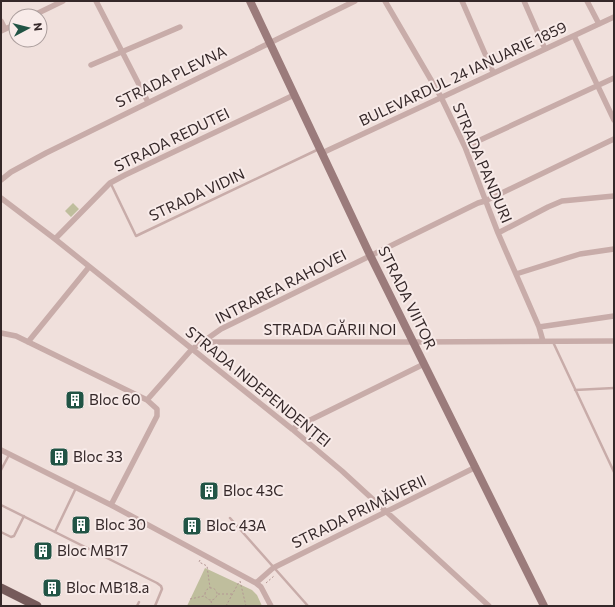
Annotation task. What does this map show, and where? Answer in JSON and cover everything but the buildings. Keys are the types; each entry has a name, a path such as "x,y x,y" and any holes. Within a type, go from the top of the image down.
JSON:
{"main road":[{"path":"1,588 37,606"}],"street":[{"path":"48,8 63,1"},
{"path":"96,1 148,102"},
{"name":"STRADA VIITOR","path":"250,1 370,255 544,606"},
{"name":"STRADA PLEVNA","path":"1,180 11,172 46,152 355,1"},
{"name":"STRADA PANDURI","path":"385,1 441,97 464,147 498,233 539,327 543,341"},
{"path":"462,1 493,72"},
{"path":"524,1 545,49"},
{"path":"587,1 599,24"},
{"name":"BULEVARDUL 24 IANUARIE 1859","path":"321,151 614,17"},
{"path":"1,20 3,30"},
{"path":"91,66 180,27"},
{"path":"574,36 614,120"},
{"path":"464,147 614,78"},
{"name":"STRADA REDUTEI","path":"55,239 110,184 125,175 294,95"},
{"name":"INTRAREA RAHOVEI","path":"203,342 221,329 370,255 614,139"},
{"path":"498,233 562,201 614,196"},
{"name":"STRADA INDEPENDENȚEI","path":"1,198 55,239 292,429 342,471 489,606"},
{"path":"516,274 580,254 614,249"},
{"path":"28,342 89,267"},
{"path":"539,327 614,316"},
{"path":"1,333 16,336 147,400 157,409 157,416 111,505"},
{"name":"STRADA GĂRII NOI","path":"203,342 614,341"},
{"path":"147,400 192,349 203,342"},
{"path":"292,429 424,364"},
{"path":"1,450 111,505 256,583 261,587 271,606"},
{"name":"STRADA PRIMĂVERII","path":"256,583 273,568 476,467"}],"lane":[{"name":"STRADA VIDIN","path":"110,184 136,236 321,151"},
{"path":"553,342 614,472"},
{"path":"575,390 614,388"},
{"path":"1,470 9,454"},
{"path":"55,532 76,488"},
{"path":"1,505 157,583 162,589 155,606"},
{"path":"1,532 11,537 14,536 24,516"},
{"path":"230,518 308,606"},
{"path":"137,606 139,602"}],"path":[{"path":"203,554 199,562 207,566 210,588"},
{"path":"226,606 239,580 246,606"},
{"path":"210,588 215,590 217,594"},
{"path":"205,596 206,591 210,588"},
{"path":"217,594 232,594"},
{"path":"211,601 216,599 217,594"},
{"path":"190,599 205,596"},
{"path":"205,596 211,601 212,606"}],"green space":[{"path":"73,203 79,209 71,217 65,211"},
{"path":"205,568 252,590 257,595 262,606 187,606"}],"place":[{"name":"Bloc 60","path":"75,400"},
{"name":"Bloc 33","path":"59,457"},
{"name":"Bloc 43C","path":"209,491"},
{"name":"Bloc 30","path":"81,525"},
{"name":"Bloc 43A","path":"192,526"},
{"name":"Bloc MB17","path":"43,551"},
{"name":"Bloc MB18.a","path":"52,588"}]}
